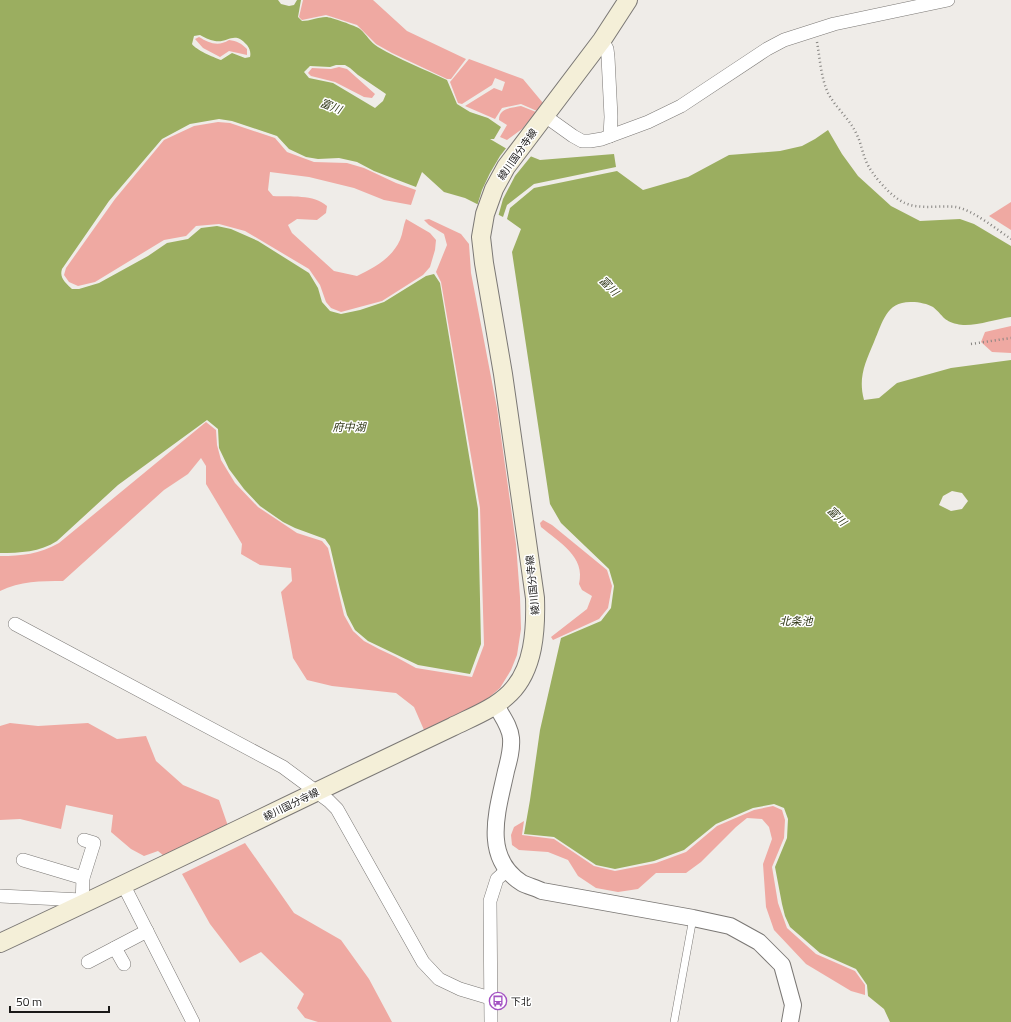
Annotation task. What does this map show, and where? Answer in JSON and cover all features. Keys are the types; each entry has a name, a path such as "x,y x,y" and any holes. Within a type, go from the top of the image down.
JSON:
{"main road":[{"name":"綾川国分寺線","path":"0,943 82,902 123,884 496,705 511,692 522,678 528,663 535,619 535,598 503,374 484,263 481,238 484,214 494,189 506,167 602,40 628,0"}],"street":[{"path":"546,116 582,141 590,141 610,136 648,122 681,106 767,49 784,40 834,24 948,0"},
{"path":"602,40 607,49 608,57 608,83 611,117 610,136"},
{"path":"16,624 282,767 329,801 337,809 423,962 440,979 460,989 490,998"},
{"path":"496,705 507,725 511,737 510,754 497,818 496,842 500,856 507,870 522,883 542,891 730,926 759,942 782,964 793,1005 790,1022"},
{"path":"0,896 82,902 84,878 94,843 84,840"},
{"path":"23,860 84,878"},
{"path":"491,1022 490,901 497,879 507,870"},
{"path":"123,884 193,1022"},
{"path":"88,962 147,931"},
{"path":"115,948 124,964"}],"lane":[{"path":"674,1022 693,918"}],"path":[{"path":"815,30 824,82 829,94 856,132 866,162 874,176 903,202 915,207 958,207 973,214 1011,239"},
{"path":"971,344 1011,338"}],"shaded area":[{"path":"303,0 373,0 407,31 466,59 451,79 447,79 376,44 357,25 326,15 302,20 299,17"},
{"path":"199,37 217,44 229,40 237,42 247,49 247,55 229,51 220,57 203,48 195,39"},
{"path":"469,59 523,79 543,103 537,111 521,104 502,108 495,119 465,106 494,88 502,91 505,82 495,78 492,85 462,104 458,103 450,82"},
{"path":"339,67 347,69 375,94 372,98 364,97 335,82 311,76 308,73 312,68 331,69"},
{"path":"521,106 536,112 522,129 507,140 500,137 507,125 499,120 501,113 506,109"},
{"path":"218,122 230,123 275,138 287,152 314,162 347,163 364,168 396,183 416,190 411,205 384,200 354,188 309,177 270,172 268,190 273,196 309,198 322,202 327,206 326,213 317,220 297,219 288,225 292,233 334,271 357,276 382,262 397,246 406,219 430,233 436,240 430,267 423,275 382,301 341,312 331,308 326,302 320,285 309,269 245,231 219,224 196,226 186,236 164,240 95,282 78,286 69,282 64,275 66,268 115,199 164,140 194,126"},
{"path":"1011,202 1011,230 989,216"},
{"path":"429,219 461,234 469,244 471,273 497,408 516,544 521,629 517,655 511,670 500,688 485,701 424,730 414,707 396,693 332,686 307,680 293,658 281,592 292,581 291,568 260,565 241,554 242,544 206,484 206,466 201,458 188,474 164,490 63,581 23,583 0,591 0,556 30,554 52,547 59,543 206,422 216,430 217,445 221,460 235,483 258,507 297,533 322,541 328,548 344,615 353,631 364,641 416,668 472,677 484,645 480,508 441,282 436,272 447,245 444,234 429,225 424,220"},
{"path":"1011,326 1011,353 992,352 981,342 985,332"},
{"path":"543,520 552,525 607,570 612,586 608,608 599,619 553,640 551,637 587,609 592,596 582,590 579,584 579,566 575,558 563,545 541,527 540,523"},
{"path":"10,723 38,726 88,723 117,739 146,736 156,761 183,785 219,800 228,826 164,856 158,851 144,856 131,849 111,832 113,815 66,805 61,829 20,819 0,820 0,726"},
{"path":"773,806 782,810 785,820 784,838 772,867 778,903 787,928 816,954 855,971 865,985 865,995 851,991 806,964 774,930 766,907 763,864 772,839 769,827 762,819 747,818 701,862 686,873 656,873 638,889 618,892 596,888 578,876 568,860 548,852 519,850 512,845 511,835 514,827 524,821 522,835 554,839 594,866 615,871 656,863 686,852 717,826 754,810"},
{"path":"245,843 294,913 341,940 369,979 392,1022 318,1022 305,1018 297,1008 304,994 261,952 240,963 210,924 182,874"}],"water":[{"name":"府中湖","path":"0,0 278,0 281,4 289,6 294,5 297,0 301,0 298,17 302,21 326,17 354,26 360,29 373,43 386,52 447,80 457,104 470,112 488,118 501,127 494,139 490,139 507,149 540,160 614,154 616,167 534,184 507,205 503,217 465,198 444,192 422,172 416,187 374,171 357,162 339,158 318,159 306,157 289,149 277,136 232,121 219,119 190,124 162,139 109,201 61,272 62,278 72,289 79,289 99,283 148,256 167,243 188,239 201,228 217,226 231,229 258,241 309,273 318,288 322,302 330,311 341,314 360,310 384,302 426,276 434,274 440,283 478,509 481,644 470,674 418,665 368,641 355,630 347,615 330,546 325,539 283,522 260,506 244,489 229,469 219,448 218,429 207,420 118,485 57,541 37,550 0,553","holes":["200,35 215,41 238,38 248,46 250,57 245,58 232,53 221,60 209,55 197,49 192,44 194,36","345,65 386,94 383,101 375,108 333,83 309,78 304,72 310,66 330,67"]},
{"name":"北条池","path":"828,130 842,154 858,176 891,206 920,221 960,219 974,224 1011,246 1011,317 963,325 949,321 933,307 926,304 912,302 896,305 883,320 865,364 862,378 862,392 864,400 879,398 897,383 951,368 1011,360 1011,1022 890,1022 884,1009 868,996 867,985 856,969 820,953 790,927 782,904 775,867 787,838 788,819 784,808 774,804 753,808 716,824 684,850 654,861 615,869 596,865 554,837 524,834 540,730 561,638 601,621 611,608 614,586 609,569 561,523 550,504 512,252 521,229 507,219 510,208 534,188 617,171 643,190 688,177 729,155 780,151 802,146","holes":["952,491 962,493 968,501 962,509 951,511 939,505 943,496"]}],"pier":[{"path":"507,147 532,155 515,176 503,199 498,217 477,206 482,190 490,173"}],"place":[{"name":"下北","path":"498,1001"}],"water label":[{"name":"富川","path":"331,106"},
{"name":"富川","path":"609,286"},
{"name":"富川","path":"837,516"}]}
